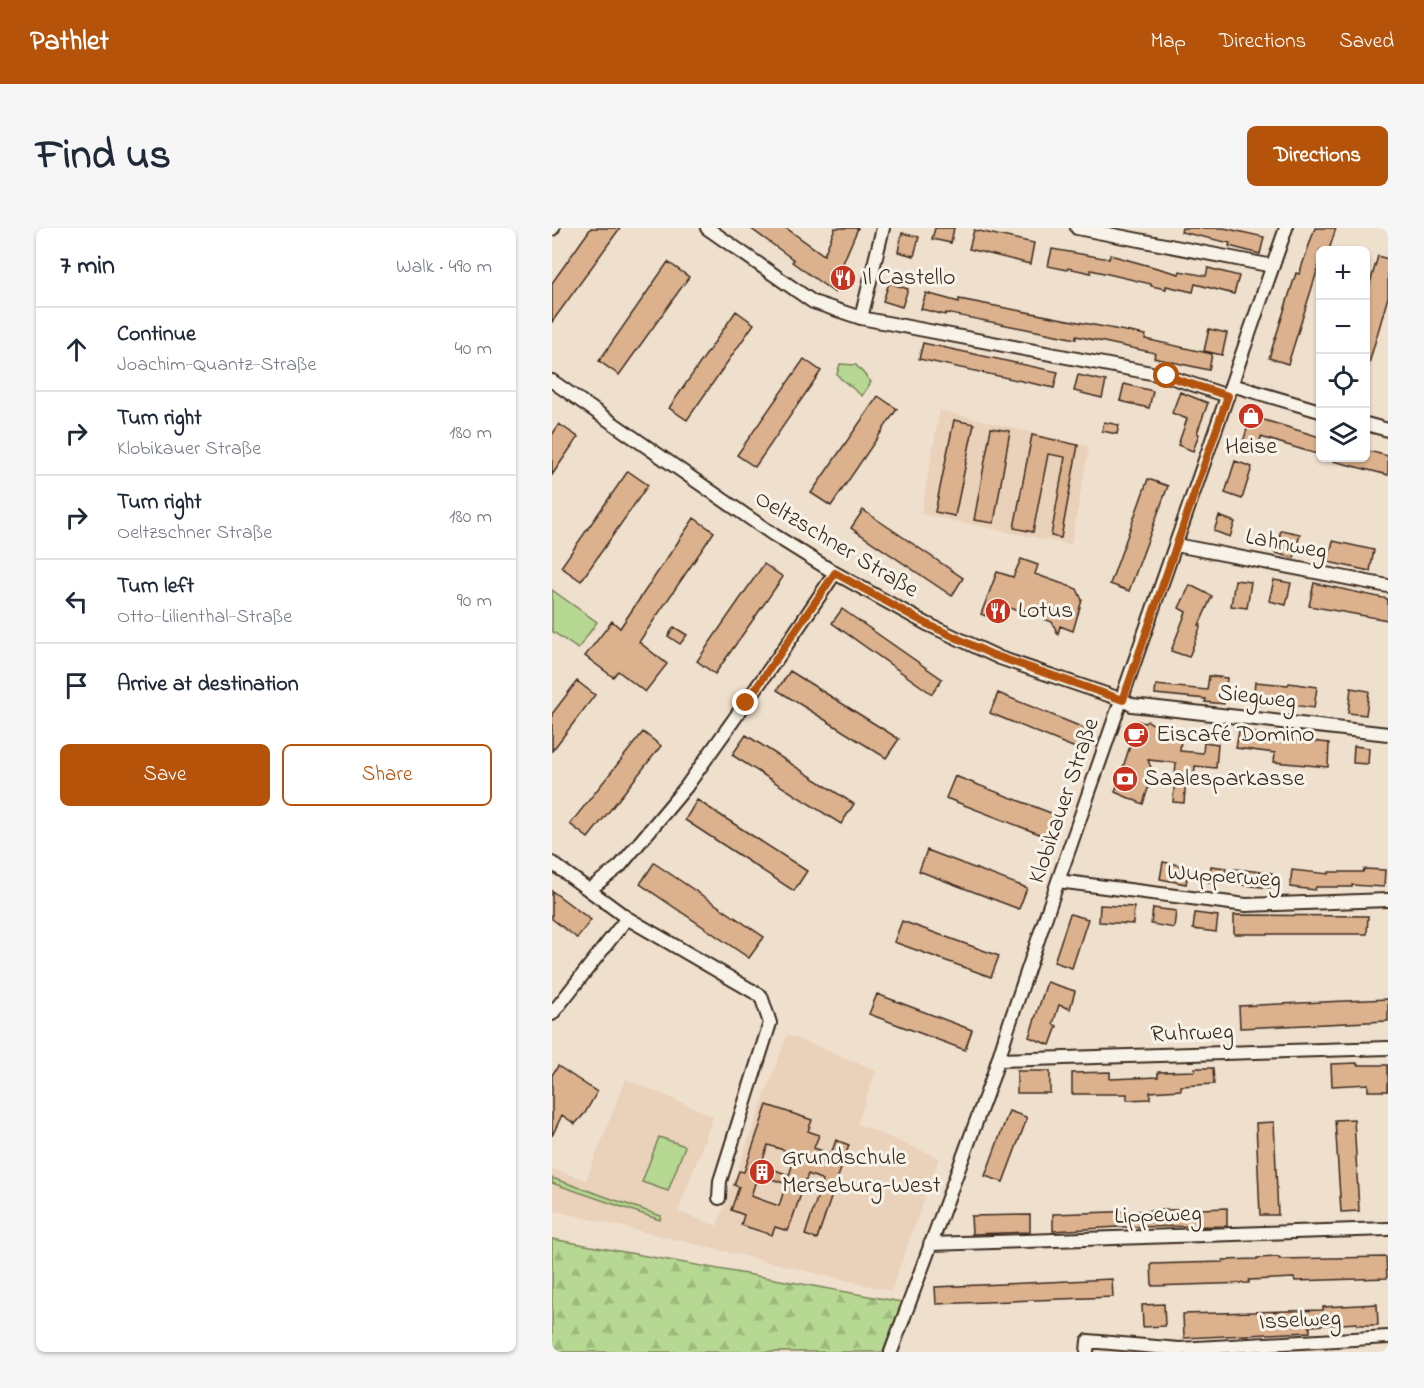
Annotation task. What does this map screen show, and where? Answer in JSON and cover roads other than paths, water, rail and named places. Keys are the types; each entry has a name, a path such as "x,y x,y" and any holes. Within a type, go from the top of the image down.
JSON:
{"street":[{"path":"707,228 813,302 861,318 1167,376 1316,410"},
{"path":"861,318 883,228"},
{"path":"1077,228 1273,266"},
{"name":"Klobikauer Straße","path":"891,1352 998,1060 1058,881 1286,228"},
{"name":"Oeltzschner Straße","path":"552,381 774,536 835,573 927,624 993,655 1123,700"},
{"path":"1370,425 1388,430"},
{"name":"Lahnweg","path":"1176,545 1388,586"},
{"path":"589,890 620,866 686,787 835,573"},
{"name":"Siegweg","path":"1123,700 1132,705 1388,734"},
{"path":"552,863 627,918 761,996 770,1023 720,1181 719,1198"},
{"name":"Wupperweg","path":"1058,881 1246,905 1388,900"},
{"path":"552,1014 627,918"},
{"name":"Ruhrweg","path":"998,1060 1388,1048"},
{"name":"Lippeweg","path":"930,1244 1388,1229"},
{"name":"Isselweg","path":"1087,1352 1088,1341 1179,1351 1388,1337"}],"place":[{"name":"Il Castello","path":"843,278"},
{"name":"Heise","path":"1251,416"},
{"name":"Lotus","path":"998,611"},
{"name":"Eiscafé Domino","path":"1136,735"},
{"name":"Saalesparkasse","path":"1125,779"},
{"name":"Grundschule Merseburg-West","path":"762,1172"}]}
